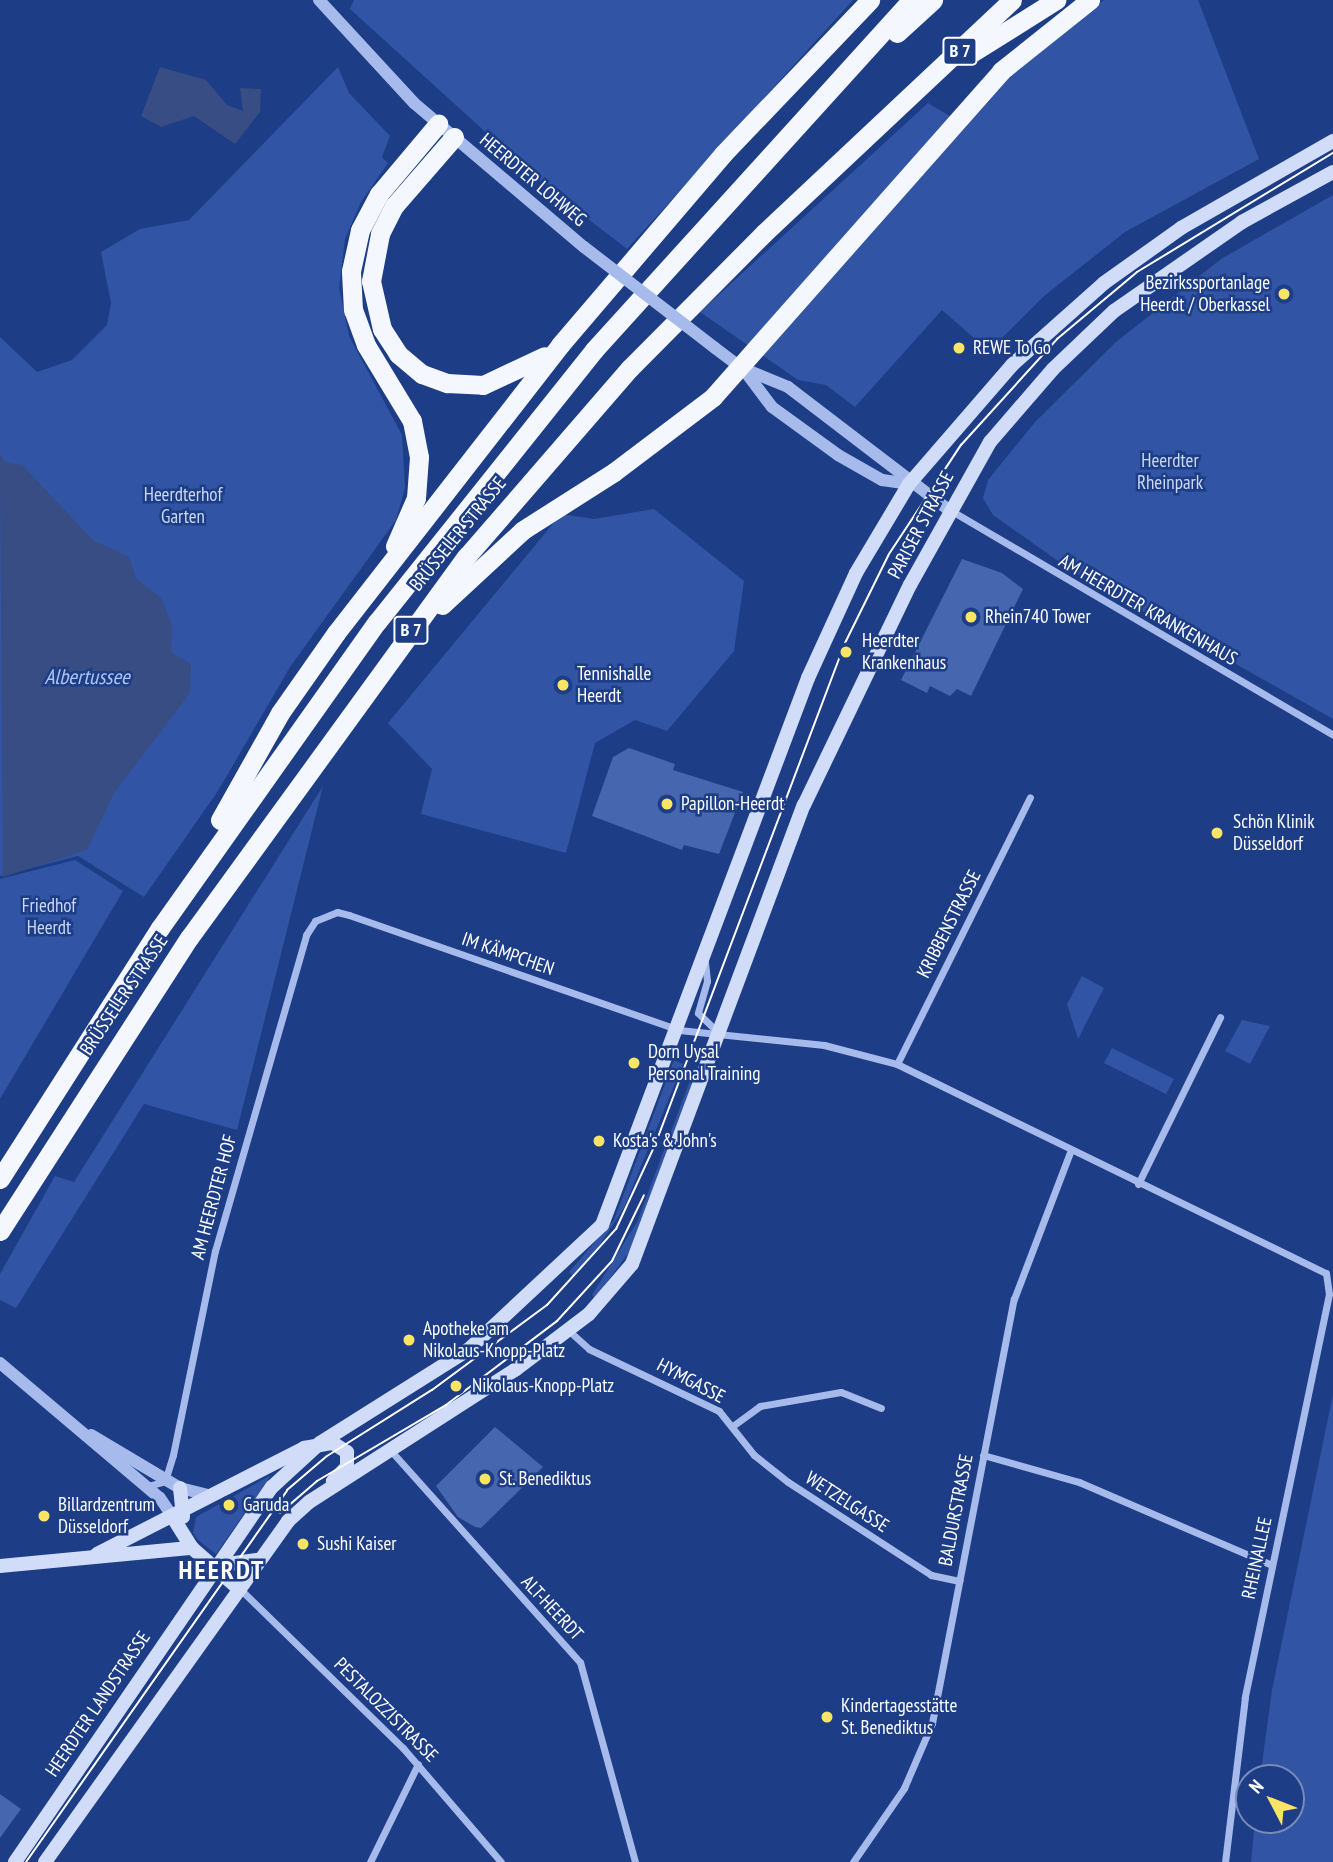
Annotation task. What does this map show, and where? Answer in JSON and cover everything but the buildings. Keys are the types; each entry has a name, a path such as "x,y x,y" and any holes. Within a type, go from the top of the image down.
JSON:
{"highway":[{"path":"160,928 280,713 373,586 560,345 723,154 870,0"},
{"name":"BRÜSSELER STRASSE","path":"0,1179 160,928 291,737 517,445 702,227 911,0"},
{"name":"BRÜSSELER STRASSE","path":"825,96 933,0"},
{"name":"BRÜSSELER STRASSE","path":"0,1231 189,938 385,665 467,556 630,368 764,233 1012,0"},
{"name":"BRÜSSELER STRASSE","path":"907,100 1056,0"},
{"path":"385,665 523,530 614,472 713,397 742,368 1001,71 1090,0"},
{"path":"373,586 416,498 419,457 412,421 366,345 353,310 351,271 360,230 379,194 438,124"},
{"path":"454,137 394,206 380,234 371,281 382,329 398,354 422,374 447,383 483,385 513,375 560,345"}],"main road":[{"name":"PARISER STRASSE","path":"678,1030 822,645 871,545 909,484 1012,365 1104,283 1181,228 1333,141"},
{"name":"PARISER STRASSE","path":"720,1034 804,805 949,510 1020,405 1114,311 1242,222 1333,172"},
{"path":"97,1554 179,1518 211,1496 320,1443 469,1349 593,1237 610,1211 678,1030"},
{"path":"309,1502 392,1452 568,1330 611,1293 635,1258 720,1034"},
{"path":"45,1862 257,1560 349,1461 341,1447 320,1443"},
{"path":"213,1566 272,1487 320,1443"},
{"path":"180,1488 179,1518 192,1548 239,1588"},
{"path":"192,1548 188,1522 211,1496"},
{"path":"156,1549 179,1518"},
{"path":"0,1566 97,1554 192,1548"},
{"path":"213,1566 257,1560"},
{"name":"HEERDTER LANDSTRASSE","path":"15,1862 213,1566"}],"street":[{"name":"HEERDTER LOHWEG","path":"320,1 438,124 584,247 742,368 788,387 889,460 909,484 949,510"},
{"name":"HEERDTER LOHWEG","path":"742,368 772,407 838,455 882,480 909,484"},
{"name":"AM HEERDTER KRANKENHAUS","path":"949,510 1333,735"},
{"name":"KRIBBENSTRASSE","path":"897,1065 1030,797"},
{"name":"IM KÄMPCHEN","path":"327,914 349,915 678,1030"},
{"name":"AM HEERDTER HOF","path":"165,1481 242,1153 306,936 327,914"},
{"name":"PARISER STRASSE","path":"705,961 707,981 698,1013 720,1034"},
{"path":"678,1030 824,1045 897,1065 1138,1184 1220,1017"},
{"name":"BALDURSTRASSE","path":"853,1862 919,1757 932,1723 1014,1299 1070,1152"},
{"name":"RHEINALLEE","path":"1138,1184 1319,1266 1329,1294 1237,1744 1225,1862"},
{"name":"HYMGASSE","path":"568,1330 589,1349 695,1397 734,1425 760,1406 841,1392 881,1408"},
{"path":"0,1363 146,1486 179,1518"},
{"name":"WETZELGASSE","path":"734,1425 754,1455 788,1482 931,1575 959,1581"},
{"path":"75,1426 165,1481 211,1496"},
{"name":"ALT-HEERDT","path":"392,1452 580,1662 635,1862"},
{"path":"982,1455 1079,1482 1272,1565"},
{"path":"146,1486 165,1481"},
{"name":"PESTALOZZISTRASSE","path":"239,1588 418,1764 501,1862"},
{"path":"370,1862 418,1764"}],"green space":[{"path":"354,0 853,0 627,249 544,185 350,9"},
{"path":"1104,0 1198,0 1259,159 1125,232 1044,296 989,351 942,310 855,407 826,385 798,380 700,312 928,103 963,124 1026,57"},
{"name":"Heerdterhof Garten","path":"338,67 349,93 390,136 382,157 388,163 361,202 345,239 339,288 349,336 402,435 405,488 396,520 290,667 218,791 144,897 78,856 0,876 0,337 37,372 72,360 107,325 111,303 101,252 140,229 189,220"},
{"name":"Heerdter Rheinpark","path":"1333,195 1333,719 1075,573 993,515 983,498 988,480 1035,422 1116,342 1221,259"},
{"name":"Tennishalle Heerdt","path":"654,509 744,581 734,651 667,731 635,720 595,743 566,853 421,814 432,769 388,723 561,514 594,519"},
{"path":"323,786 237,1130 144,1104 16,1308 0,1300 0,1274 55,1176 74,1182"},
{"name":"Friedhof Heerdt","path":"75,860 123,891 0,1099 0,879"},
{"path":"1082,976 1104,988 1078,1039 1067,1004"},
{"path":"1242,1020 1270,1026 1250,1064 1225,1051"},
{"path":"1112,1048 1174,1079 1166,1094 1104,1063"},
{"path":"674,1060 683,1064 624,1208 599,1246 573,1276 569,1272 614,1220"},
{"path":"694,1070 699,1072 630,1251 595,1298 592,1295 637,1222"},
{"path":"1333,1394 1333,1862 1251,1862 1254,1834 1305,1834 1305,1764 1262,1764 1272,1690"},
{"path":"271,1475 216,1554 198,1540 193,1533 196,1517"}],"water":[{"path":"160,67 206,80 227,105 243,111 240,88 261,89 260,112 235,144 194,116 161,127 141,116"},
{"name":"Albertussee","path":"0,454 5,462 22,465 93,540 129,557 136,578 161,598 172,625 171,652 191,664 190,693 114,793 87,850 3,877"}],"tram line":[{"path":"26,1862 287,1490 327,1456 432,1390 547,1305 616,1229 655,1145 845,643 889,554 961,445 1057,339 1137,272 1333,153"},
{"path":"280,1513 317,1481 446,1405 557,1321 612,1261 644,1195"}],"place":[{"name":"Bezirkssportanlage Heerdt / Oberkassel","path":"1284,294"},
{"name":"REWE To Go","path":"959,348"},
{"name":"Rhein740 Tower","path":"971,617"},
{"name":"Heerdter Krankenhaus","path":"846,652"},
{"name":"Tennishalle Heerdt","path":"563,685"},
{"name":"Papillon-Heerdt","path":"667,804"},
{"name":"Schön Klinik Düsseldorf","path":"1217,833"},
{"name":"Dorn Uysal Personal Training","path":"634,1063"},
{"name":"Kosta's & John's","path":"599,1141"},
{"name":"Apotheke am Nikolaus-Knopp-Platz","path":"409,1340"},
{"name":"Nikolaus-Knopp-Platz","path":"456,1386"},
{"name":"St. Benediktus","path":"485,1479"},
{"name":"Garuda","path":"229,1505"},
{"name":"Billardzentrum Düsseldorf","path":"44,1516"},
{"name":"Sushi Kaiser","path":"303,1544"},
{"name":"Kindertagesstätte St. Benediktus","path":"827,1717"}],"district":[{"name":"HEERDT","path":"222,1570"}]}
